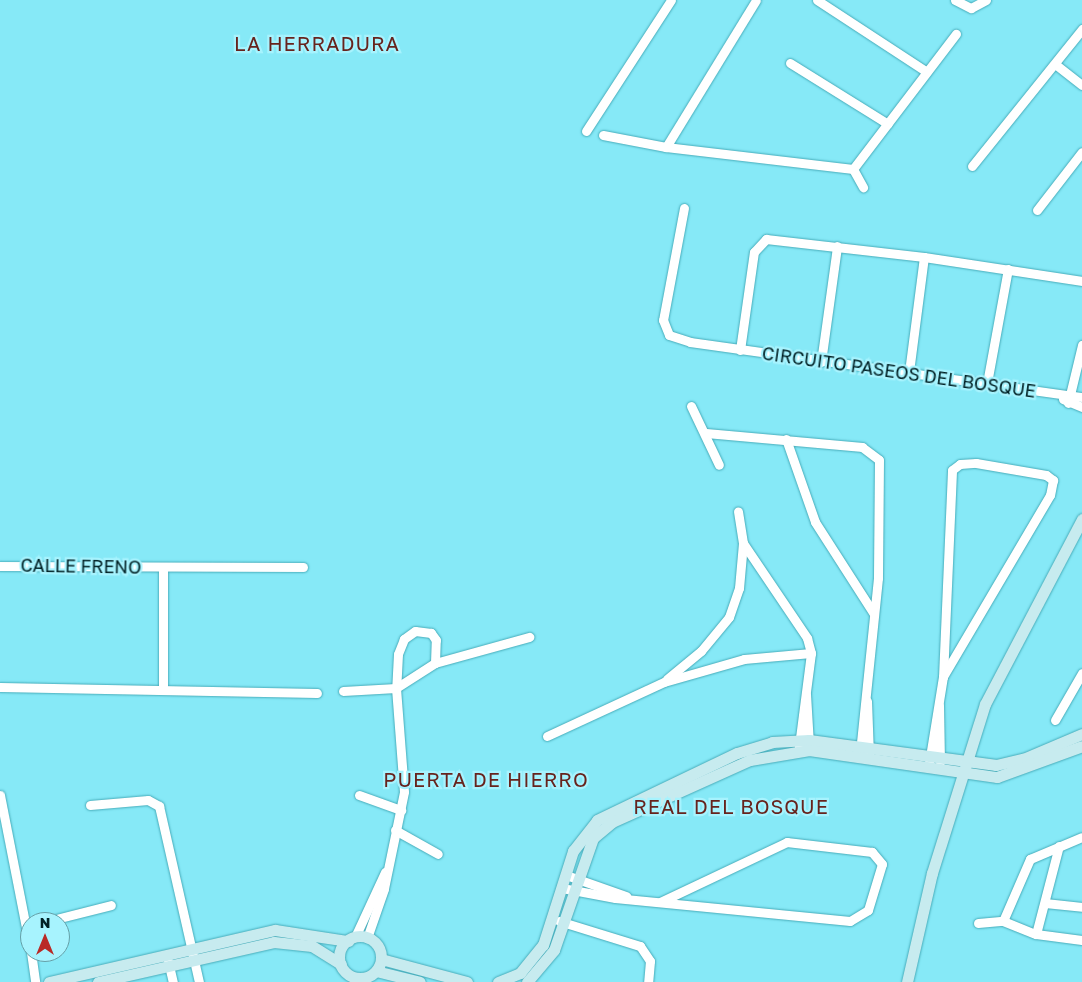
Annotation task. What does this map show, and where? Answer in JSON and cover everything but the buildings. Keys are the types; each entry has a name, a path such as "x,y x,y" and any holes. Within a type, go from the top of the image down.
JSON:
{"street":[{"path":"586,131 670,0"},
{"path":"666,147 756,0"},
{"path":"817,0 927,72"},
{"path":"955,0 971,8 986,1"},
{"path":"972,166 1082,29"},
{"path":"853,169 956,34"},
{"path":"790,64 888,124"},
{"path":"1054,64 1082,85"},
{"path":"603,135 666,147 853,169"},
{"path":"1037,210 1082,152"},
{"path":"853,169 863,188"},
{"name":"CIRCUITO PASEOS DEL BOSQUE","path":"684,208 664,331 690,342 821,362 987,383 1057,395 1069,399 1082,408"},
{"name":"CIRCUITO PASEOS DEL BOSQUE","path":"740,350 754,252 762,241 837,246"},
{"path":"821,362 837,246 1082,281"},
{"path":"909,372 924,257"},
{"path":"987,383 1008,269"},
{"path":"1069,399 1082,345"},
{"name":"CIRCUITO PASEOS DEL BOSQUE","path":"1069,399 1082,397"},
{"path":"691,406 706,433 719,466"},
{"path":"706,433 862,447 880,460 874,614 864,753"},
{"path":"786,439 815,522 874,614"},
{"path":"935,764 938,705 943,677 952,470 960,464 976,463 1046,475 1053,480 1050,495 943,677"},
{"path":"664,682 701,651 729,617 739,588 743,543 738,510"},
{"path":"907,982 932,873 997,675 1082,519"},
{"path":"743,543 803,627 811,653 806,694 804,745"},
{"name":"CALLE FRENO","path":"0,566 303,567"},
{"path":"162,687 163,567"},
{"path":"368,938 401,810 404,750 396,688 398,654 409,634 431,633 438,646 435,663"},
{"path":"343,691 396,688 435,663 529,637"},
{"path":"547,736 664,682 744,658 811,653"},
{"path":"1055,720 1082,673"},
{"path":"0,687 162,687 317,693"},
{"path":"515,980 543,945 572,877 578,840 617,807 737,753 804,745 965,768 997,777 1028,763 1082,734"},
{"path":"1028,763 1082,746"},
{"path":"0,795 25,912"},
{"path":"359,795 401,810"},
{"path":"90,805 148,800 159,806 199,982"},
{"path":"395,830 438,854"},
{"path":"1003,921 1026,863 1059,846 1082,837"},
{"path":"567,889 660,902 850,921 868,910 882,864 872,852 787,842 660,902"},
{"path":"1036,934 1059,846"},
{"path":"341,964 340,951 351,939 386,872"},
{"path":"572,877 626,896"},
{"path":"515,980 554,950 564,922 567,889"},
{"path":"1045,903 1082,907"},
{"path":"70,915 111,905"},
{"path":"553,919 640,946 650,960 648,982"},
{"path":"978,923 1003,921 1036,934 1082,940"},
{"path":"98,982 168,959 191,947 283,930 351,939 368,938 378,946 381,959 376,971"},
{"path":"49,982 168,959 194,960 290,941 312,946 341,964 356,977 376,971 420,982"},
{"path":"168,959 173,982"},
{"path":"381,959 468,982"},
{"path":"32,962 35,982"}],"district":[{"name":"LA HERRADURA","path":"317,43"},
{"name":"PUERTA DE HIERRO","path":"486,779"},
{"name":"REAL DEL BOSQUE","path":"731,806"}]}
